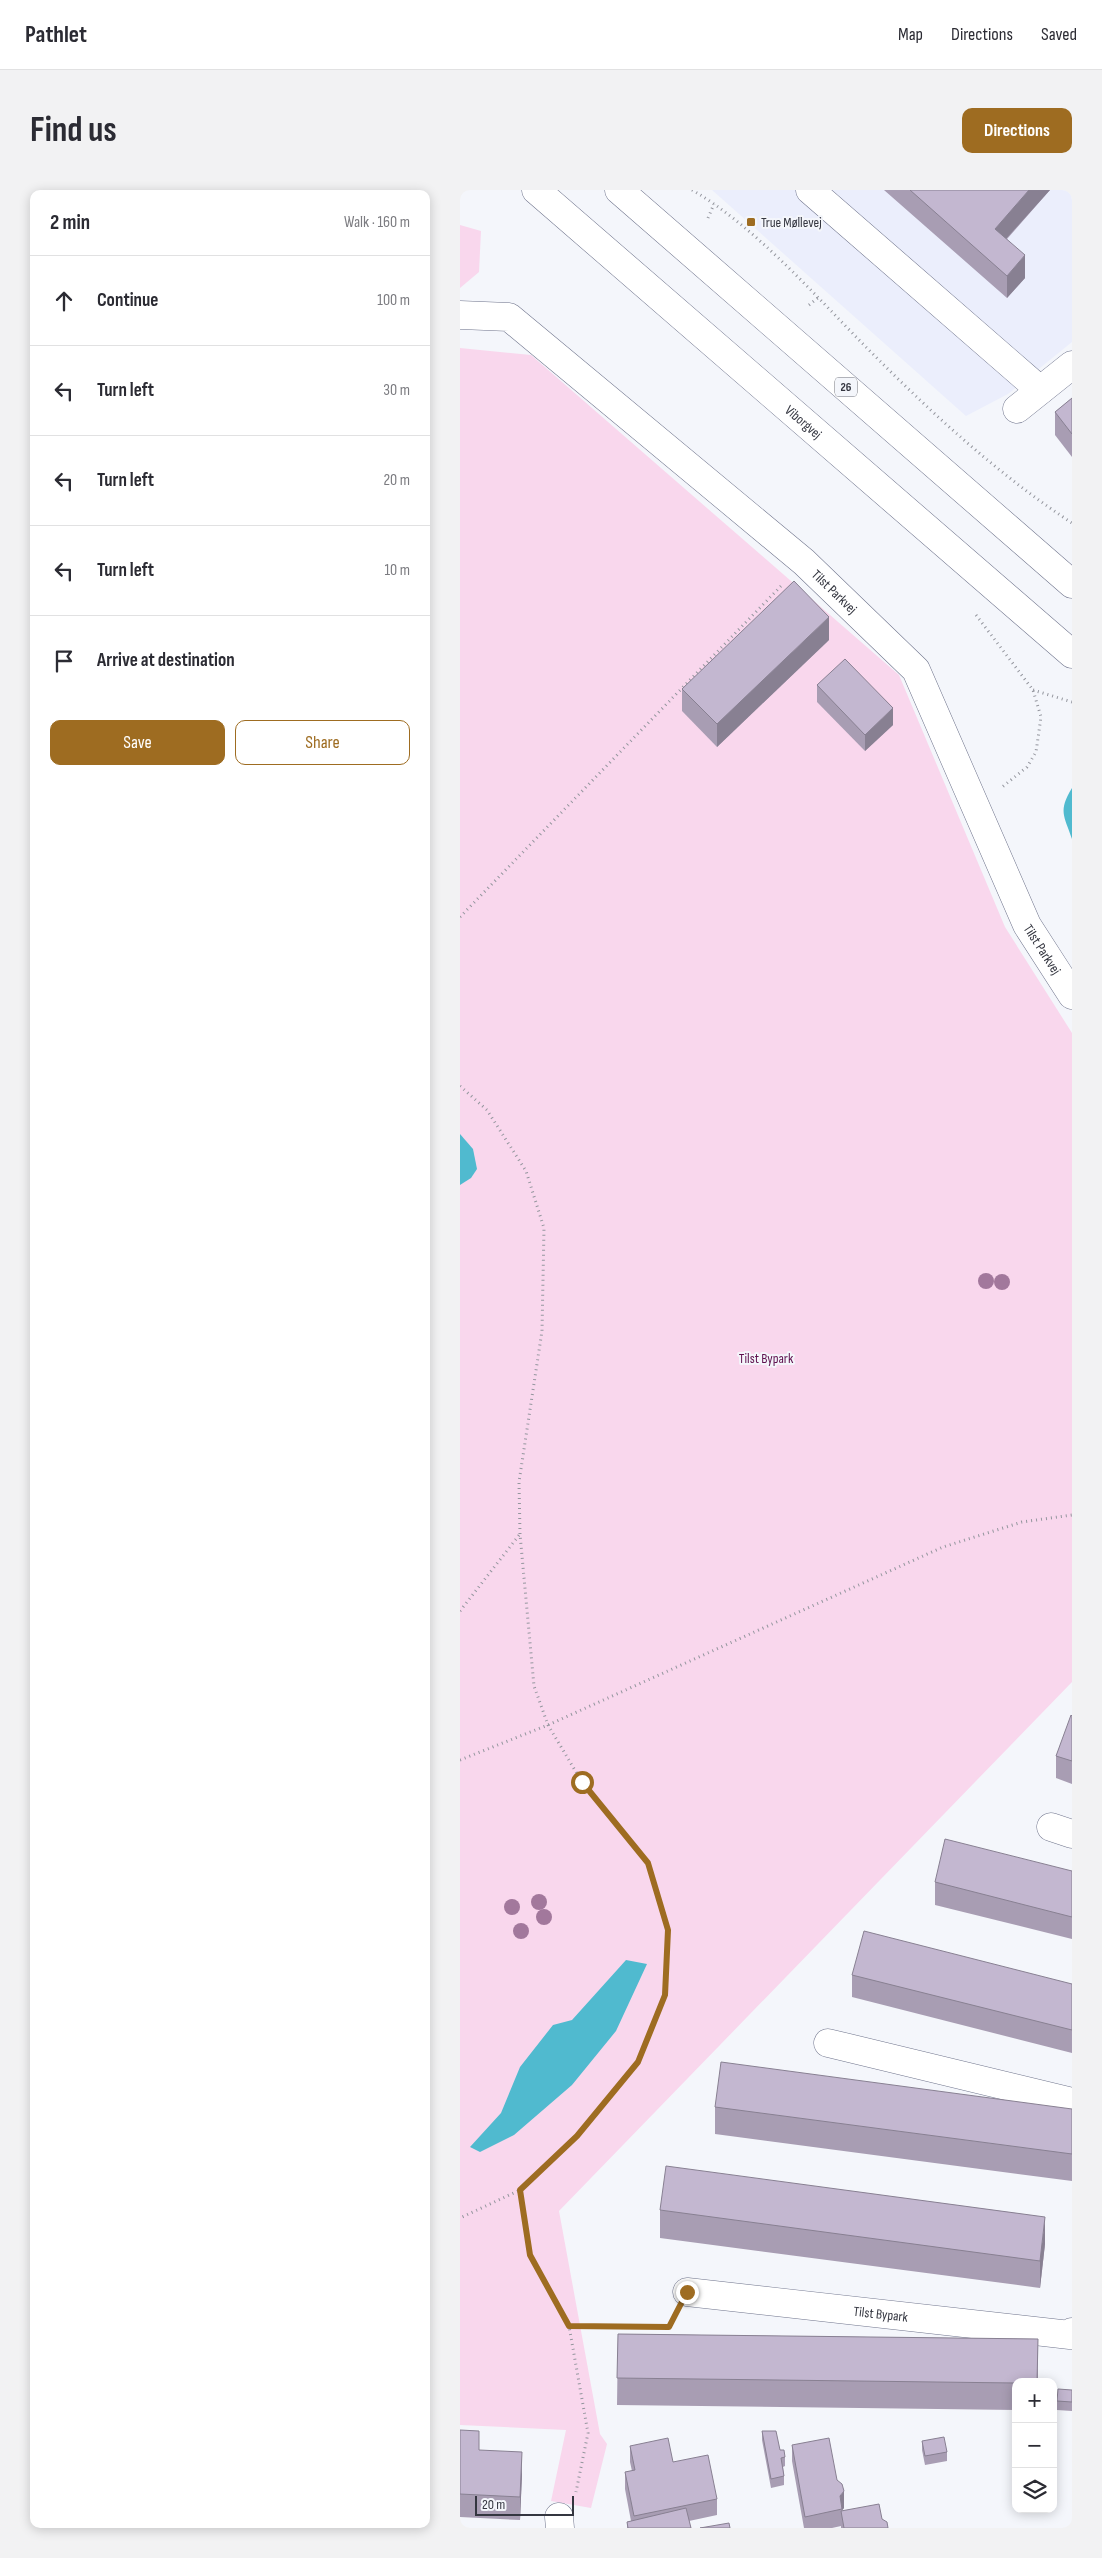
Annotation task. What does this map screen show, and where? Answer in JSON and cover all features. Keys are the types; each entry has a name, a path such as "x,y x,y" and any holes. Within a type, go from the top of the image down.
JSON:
{"street":[{"name":"Viborgvej","path":"536,190 1072,654"},
{"name":"26","path":"619,190 1072,584"},
{"path":"810,190 1040,390"},
{"name":"Tilst Parkvej","path":"460,314 509,317 804,562 916,670 1027,925 1072,995"},
{"path":"1017,409 1072,365"},
{"path":"828,2044 1072,2102"},
{"name":"Tilst Bypark","path":"687,2292 1070,2335 1072,2332"}],"path":[{"path":"692,190 714,204 819,297 933,412 1041,502 1072,523"},
{"path":"708,218 714,204"},
{"path":"808,305 819,297"},
{"path":"460,917 804,562"},
{"path":"975,613 1033,690 1041,717 1036,752 1027,768 995,793"},
{"path":"1033,690 1072,702"},
{"path":"460,1086 487,1110 526,1171 544,1228 542,1331 519,1482 520,1534 534,1686 548,1725 582,1782 648,1863 668,1930 665,1995 638,2062 577,2136 520,2190 460,2218"},
{"path":"460,1760 548,1725 943,1547 1022,1522 1072,1515"},
{"path":"460,1611 520,1534"},
{"path":"520,2190 530,2255 569,2326 588,2433 577,2490 560,2523"},
{"path":"569,2326 669,2327 687,2292"}],"shaded area":[{"path":"712,190 1072,190 1072,342 1008,394 966,416"}],"green space":[{"path":"460,225 481,231 479,272 460,288"},
{"name":"Tilst Bypark","path":"460,348 531,355 899,675 1005,927 1072,1033 1072,1682 559,2211 600,2434 607,2444 591,2508 551,2501 566,2430 460,2425"}],"water":[{"path":"1072,788 1072,839 1065,818 1064,808"},
{"path":"460,1134 473,1149 477,1169 471,1178 460,1185"},
{"path":"626,1960 647,1964 616,2031 572,2085 514,2135 480,2152 470,2147 501,2113 520,2067 553,2025 572,2020"}],"building":[{"path":"910,190 1029,190 995,229 1025,255 1007,276"},
{"path":"1072,398 1072,434 1055,412"},
{"path":"794,581 829,617 717,724 682,689"},
{"path":"845,659 893,708 865,735 817,685"},
{"path":"1072,1716 1072,1761 1056,1756"},
{"path":"945,1839 1072,1871 1072,1917 935,1882"},
{"path":"864,1931 1072,1984 1072,2030 852,1975"},
{"path":"721,2062 1072,2109 1072,2154 715,2107"},
{"path":"666,2166 1045,2217 1040,2261 660,2210"},
{"path":"618,2334 1038,2339 1037,2378 1012,2378 1012,2383 617,2378"},
{"path":"1058,2389 1072,2390 1072,2402 1057,2401"},
{"path":"460,2430 479,2431 479,2450 522,2452 520,2497 460,2494"},
{"path":"762,2431 776,2431 780,2450 784,2450 785,2457 781,2458 784,2476 771,2479"},
{"path":"944,2437 947,2452 925,2456 922,2441"},
{"path":"668,2438 673,2462 708,2455 717,2499 634,2516 625,2472 635,2470 630,2446"},
{"path":"829,2438 837,2480 842,2484 844,2491 840,2496 842,2509 805,2517 792,2445"},
{"path":"879,2504 882,2519 887,2522 888,2528 844,2528 841,2511"},
{"path":"686,2508 691,2528 628,2528 627,2522"},
{"path":"729,2523 730,2528 700,2528"}],"place":[{"name":"True Møllevej","path":"751,222"}],"route":[{"path":"582,1782 648,1863 668,1930 665,1995 638,2062 577,2136 520,2190 530,2255 562,2310 569,2326 669,2327 687,2292"}]}
